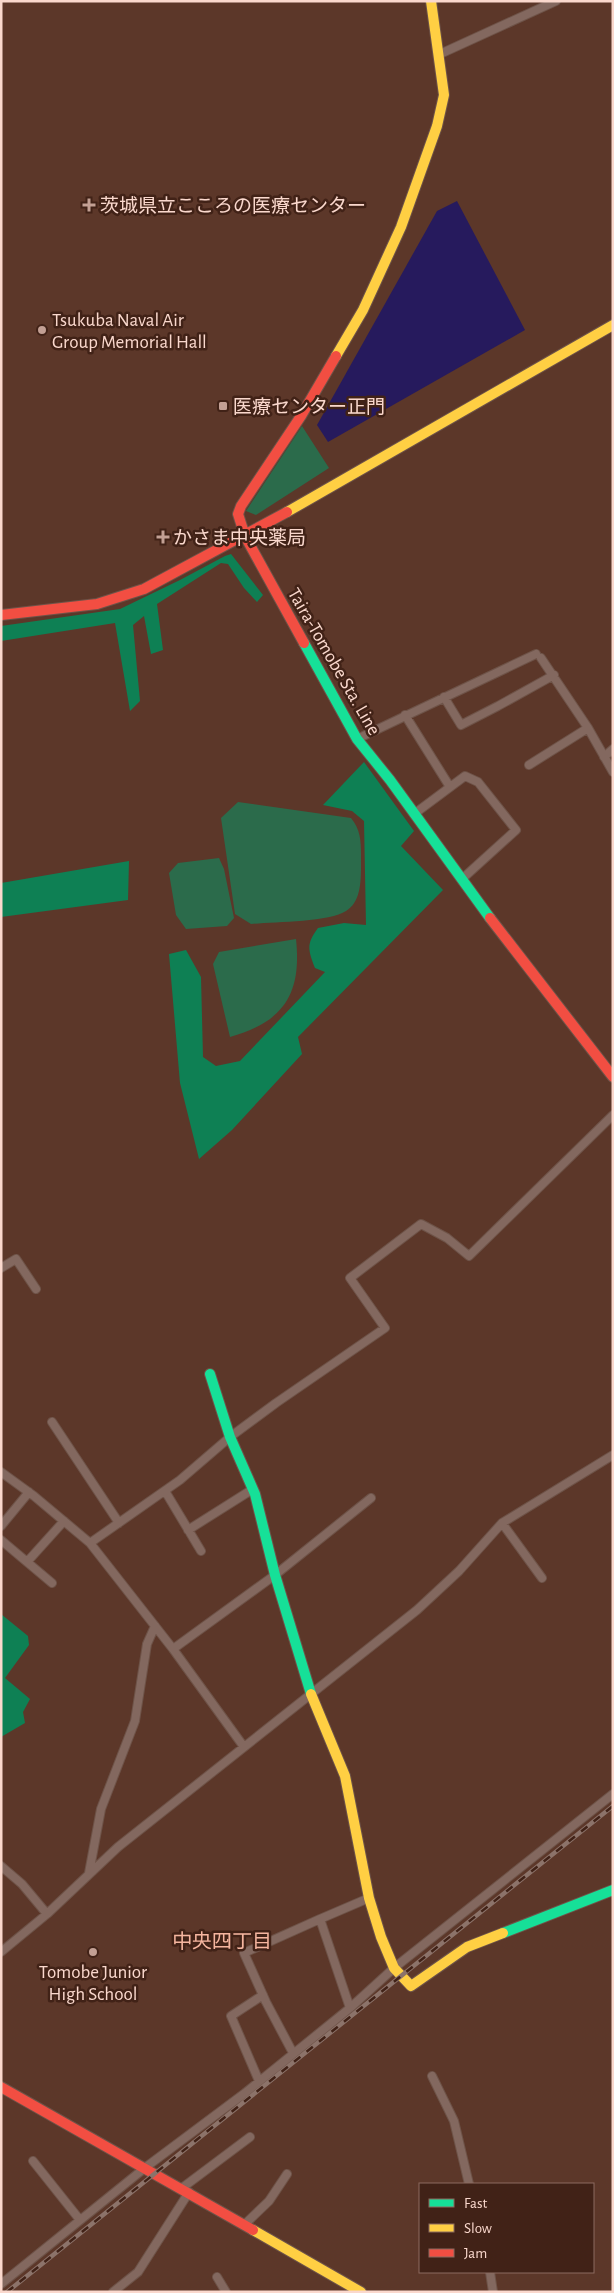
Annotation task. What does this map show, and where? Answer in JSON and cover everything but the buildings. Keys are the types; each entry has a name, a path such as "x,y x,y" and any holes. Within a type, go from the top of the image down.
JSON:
{"street":[{"name":"Taira-Tomobe Sta. Line","path":"431,1 444,83 441,111 401,226 367,302 322,380 278,450 245,497 238,514 245,536 357,739 613,1077"},
{"path":"440,54 556,1"},
{"path":"1,615 98,604 131,594 169,578 613,325"},
{"path":"357,739 444,697 539,656 554,675 588,728 613,772"},
{"path":"444,697 461,725 554,675"},
{"path":"405,715 450,787"},
{"path":"529,765 588,728"},
{"path":"604,756 613,749"},
{"path":"414,814 465,776 478,782 516,830 462,879"},
{"path":"90,1543 164,1491 230,1437 385,1328 350,1278 421,1224 447,1238 469,1256 613,1115"},
{"path":"1,1268 16,1258 36,1289"},
{"path":"210,1374 230,1437 253,1489 275,1575 311,1695 344,1776 369,1898 381,1938 394,1968 411,1986 467,1947 574,1907 613,1890"},
{"path":"52,1422 119,1523"},
{"path":"1,1952 47,1914 118,1847 417,1610 459,1571 502,1522 613,1456"},
{"path":"1,1472 30,1492 90,1543 174,1649 244,1747"},
{"path":"188,1530 253,1489"},
{"path":"164,1491 201,1551"},
{"path":"1,1526 30,1492"},
{"path":"174,1649 275,1575 371,1498"},
{"path":"27,1562 64,1521"},
{"path":"502,1522 542,1578"},
{"path":"1,1540 52,1583"},
{"path":"90,1873 94,1838 101,1809 135,1721 148,1644 155,1626"},
{"path":"1,2284 146,2167 294,2053 350,2008 394,1968 613,1794"},
{"path":"1,1866 22,1884 47,1914"},
{"path":"294,2053 263,1995 244,1953 369,1898"},
{"path":"320,1919 350,2008"},
{"path":"259,2081 231,2016 263,1995"},
{"path":"432,2076 454,2120 470,2183"},
{"path":"2,2088 146,2167 361,2292"},
{"path":"113,2292 138,2272 185,2190 250,2137"},
{"path":"34,2161 80,2220"},
{"path":"244,2224 269,2202 287,2174"},
{"path":"490,2273 493,2292"},
{"path":"217,2277 226,2292"}],"green space":[{"path":"302,426 329,468 256,515 246,511"},
{"path":"231,554 263,595 257,602 244,588 228,564 221,563 157,604 163,650 151,654 144,616 133,625 140,701 130,711 115,623 1,641 1,626 120,609"},
{"path":"364,762 414,831 401,846 443,890 298,1037 302,1054 232,1130 199,1159 180,1083 169,954 186,950 201,977 203,1057 216,1066 240,1061 325,972 315,968 309,947 311,938 318,928 344,923 366,925 364,821 352,811 323,805"},
{"path":"238,802 351,818 359,833 361,844 361,875 360,889 351,907 338,915 286,922 251,924 235,914 221,818"},
{"path":"219,858 224,869 234,918 227,926 186,929 176,915 169,873 178,863"},
{"path":"129,861 128,900 1,917 1,883"},
{"path":"296,939 296,976 292,991 285,1003 276,1014 264,1023 230,1037 213,964 219,952"},
{"path":"1,1614 28,1636 29,1645 5,1678 30,1699 23,1712 25,1723 1,1737"}],"shaded area":[{"path":"457,201 525,330 328,442 317,425 437,211"}],"railway":[{"path":"7,2292 613,1806"}],"traffic: fast":[{"path":"304,643 357,739 390,780 490,918"},
{"path":"210,1374 230,1437 255,1494 275,1575 311,1694"},
{"path":"503,1933 613,1890"}],"traffic: slow":[{"path":"336,356 363,310 401,227 437,126 444,95 431,1"},
{"path":"287,512 613,325"},
{"path":"311,1694 345,1776 369,1898 381,1937 394,1968 411,1986 467,1947 503,1933"},
{"path":"253,2230 361,2292"}],"traffic: jam":[{"path":"304,643 245,536 238,514 241,506 301,416 336,356"},
{"path":"1,615 97,604 144,589 287,512"},
{"path":"490,918 613,1077"},
{"path":"1,2087 253,2230"}],"place":[{"name":"茨城県立こころの医療センター","path":"89,205"},
{"name":"Tsukuba Naval Air Group Memorial Hall","path":"42,330"},
{"name":"医療センター正門","path":"223,406"},
{"name":"かさま中央薬局","path":"163,537"},
{"name":"Tomobe Junior High School","path":"93,1952"}],"district":[{"name":"中央四丁目","path":"222,1941"}]}
